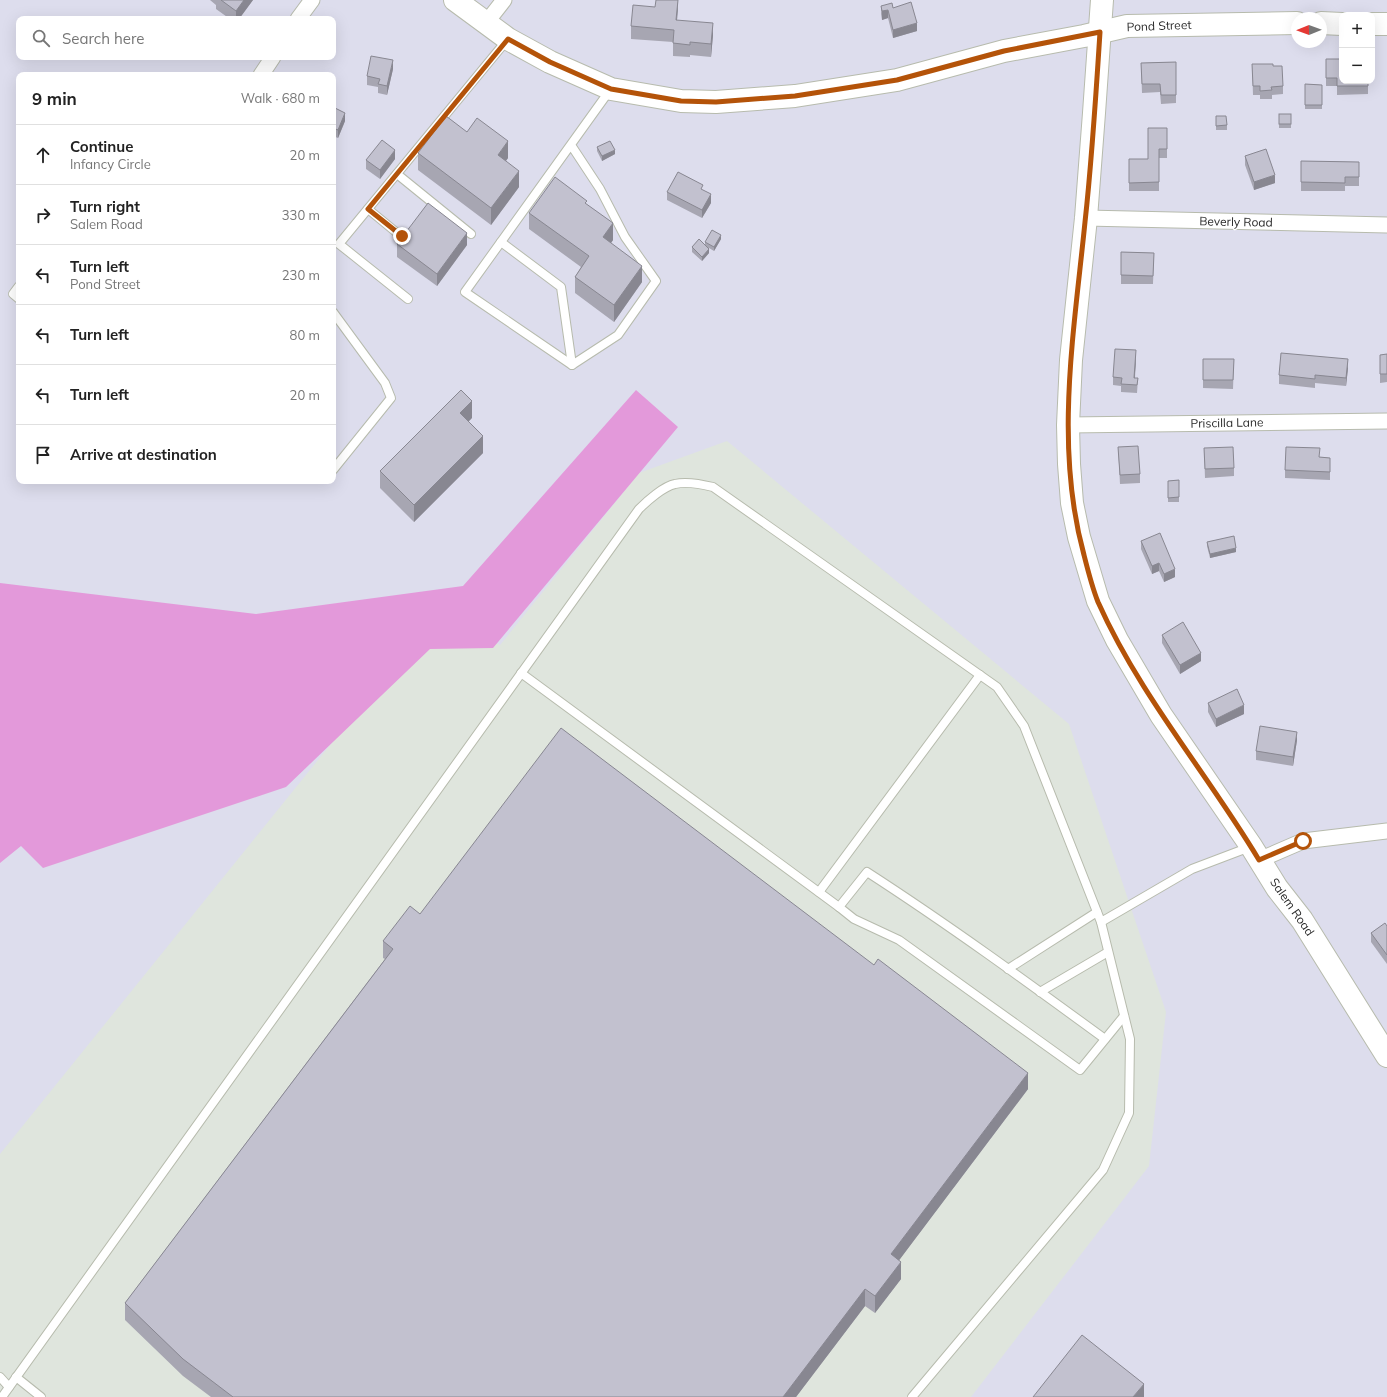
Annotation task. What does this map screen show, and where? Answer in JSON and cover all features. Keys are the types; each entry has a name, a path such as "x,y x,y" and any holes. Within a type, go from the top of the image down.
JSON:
{"main road":[{"name":"Pond Street","path":"455,0 508,39 550,62 611,89 681,101 716,102 795,96 897,80 1004,51 1127,26 1291,23"},
{"name":"Salem Road","path":"1102,0 1086,218 1071,360 1068,425 1072,503 1088,572 1098,600 1117,640 1161,715 1255,853 1277,888 1302,920 1387,1056"},
{"path":"1327,23 1339,24"},
{"path":"1375,24 1387,24"}],"street":[{"path":"300,16 312,0"},
{"path":"486,23 504,0"},
{"path":"263,72 270,60"},
{"name":"Beverly Road","path":"1086,218 1387,225"},
{"name":"Priscilla Lane","path":"1068,425 1387,421"},
{"path":"1255,853 1303,841 1387,831"}],"lane":[{"path":"408,299 339,244 508,39"},
{"path":"572,364 465,292 611,89"},
{"path":"571,145 600,189 626,237 656,280 618,335 572,364"},
{"path":"397,174 471,234"},
{"path":"368,209 402,236"},
{"path":"501,242 560,287 572,364"},
{"path":"336,316 385,382 391,398 336,466"},
{"path":"2,1397 639,509 655,494 674,484 695,483 713,487 997,687 1024,726 1101,922 1130,1039 1129,1114 1103,1170 912,1397"},
{"path":"520,673 854,919 899,940 1080,1070 1124,1016"},
{"path":"819,892 980,675"},
{"path":"1101,922 1192,869 1255,853"},
{"path":"839,907 867,872 903,895 1008,969 1105,1040"},
{"path":"1008,969 1097,912"},
{"path":"1040,992 1108,952"},
{"path":"0,1377 9,1387"},
{"path":"16,1377 41,1397"}],"shaded area":[{"path":"636,390 678,427 493,648 430,649 286,787 43,868 21,846 0,863 0,583 256,614 463,586"},
{"path":"727,441 1069,724 1166,1012 1149,1166 971,1397 0,1397 0,1154 435,615 500,645 639,473"}],"building":[{"path":"221,0 244,0 236,11"},
{"path":"656,0 678,0 676,20 713,23 711,44 690,42 690,45 673,43 674,30 631,26 633,5 655,7"},
{"path":"911,2 917,23 893,30 888,10 882,11 881,6 892,3 893,8"},
{"path":"371,56 393,60 387,86 378,84 380,79 367,76"},
{"path":"1326,59 1339,59 1339,84 1368,84 1368,86 1337,86 1337,78 1326,78"},
{"path":"1176,62 1176,95 1161,95 1160,84 1142,84 1141,63"},
{"path":"1252,64 1273,64 1273,66 1282,66 1283,86 1271,87 1272,90 1260,91 1260,86 1253,86"},
{"path":"1305,84 1322,85 1322,105 1305,105"},
{"path":"336,108 345,113 338,130 336,129"},
{"path":"1279,114 1291,114 1291,124 1279,124"},
{"path":"446,116 467,132 477,118 508,141 498,155 519,171 491,208 418,153"},
{"path":"1216,116 1226,116 1227,125 1216,126"},
{"path":"1148,128 1167,128 1167,149 1159,149 1159,182 1129,183 1129,159 1148,159"},
{"path":"382,140 395,150 380,170 366,160"},
{"path":"610,141 615,150 602,156 597,147"},
{"path":"1266,149 1275,175 1254,182 1245,156"},
{"path":"1301,161 1359,162 1359,177 1345,177 1345,183 1301,182"},
{"path":"678,172 703,185 701,189 711,194 702,210 667,192"},
{"path":"555,177 587,201 585,203 613,223 603,237 642,266 614,305 575,277 589,256 529,213"},
{"path":"428,203 467,233 437,274 397,244"},
{"path":"712,230 721,235 714,247 705,242"},
{"path":"699,239 709,249 702,257 692,247"},
{"path":"1121,252 1154,253 1153,276 1121,275"},
{"path":"1115,349 1136,350 1134,378 1138,378 1137,385 1121,384 1122,378 1113,377"},
{"path":"1281,353 1348,359 1346,378 1315,375 1315,379 1279,375"},
{"path":"1387,354 1387,374 1380,374 1380,355"},
{"path":"1203,359 1234,359 1233,380 1203,380"},
{"path":"461,390 472,401 460,413 483,436 414,505 380,471"},
{"path":"1138,446 1140,474 1120,475 1118,447"},
{"path":"1233,447 1234,468 1205,469 1204,448"},
{"path":"1286,447 1320,448 1319,457 1330,458 1330,472 1285,470"},
{"path":"1179,480 1179,497 1168,498 1168,481"},
{"path":"1160,533 1175,569 1164,574 1159,563 1152,566 1141,541"},
{"path":"1234,536 1236,548 1210,554 1207,542"},
{"path":"1183,622 1201,653 1180,665 1162,635"},
{"path":"1237,689 1244,705 1216,719 1208,703"},
{"path":"1260,726 1297,732 1293,757 1256,751"},
{"path":"561,728 874,965 878,959 1028,1073 891,1254 901,1262 875,1296 865,1289 783,1397 233,1397 183,1359 125,1303 393,949 383,941 410,906 420,914"},
{"path":"1385,923 1387,926 1387,955 1371,933"},
{"path":"1082,1335 1144,1384 1133,1397 1033,1397"}],"route":[{"path":"402,236 368,209 508,39 550,62 611,89 681,101 716,102 795,96 897,80 1004,51 1100,32 1086,218 1071,360 1068,425 1072,503 1079,537 1088,572 1098,600 1117,640 1161,715 1251,846 1259,860 1303,841"}]}
